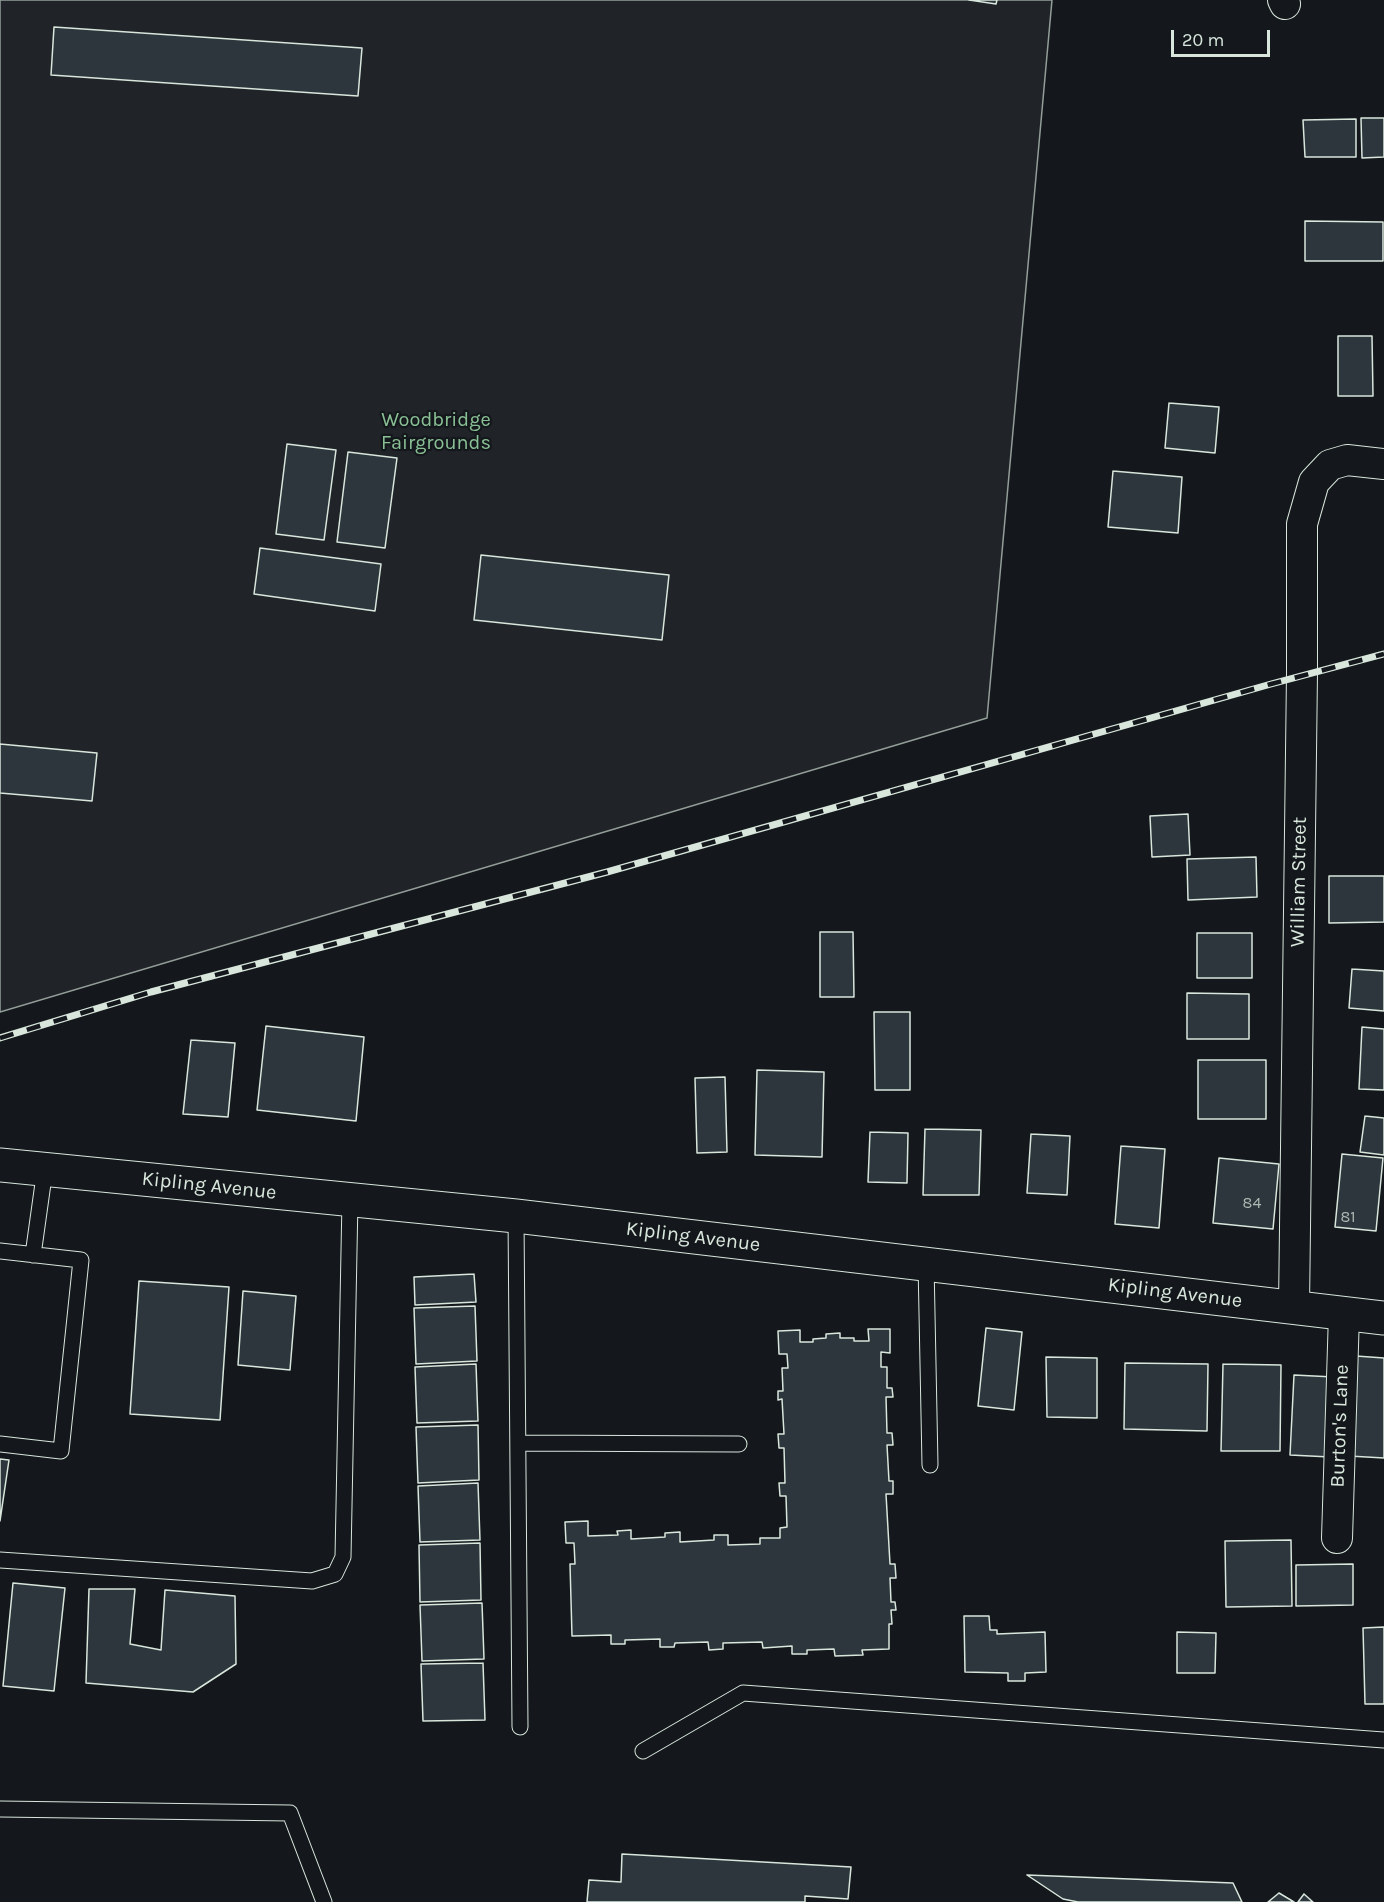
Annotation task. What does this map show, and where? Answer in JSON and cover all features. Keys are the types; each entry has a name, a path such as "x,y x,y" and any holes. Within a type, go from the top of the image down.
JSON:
{"street":[{"name":"William Street","path":"1294,1306 1302,524 1314,482 1330,465 1347,460 1384,464"},
{"name":"Kipling Avenue","path":"0,1165 516,1216 1384,1318"},
{"name":"Burton's Lane","path":"1337,1538 1344,1314"}],"lane":[{"path":"33,1255 45,1169"},
{"path":"0,1560 312,1581 335,1574 343,1557 350,1200"},
{"path":"516,1216 520,1727"},
{"path":"0,1251 81,1260 61,1451 0,1444"},
{"path":"926,1263 930,1465"},
{"path":"518,1443 739,1444"},
{"path":"643,1751 743,1693 1384,1740"},
{"path":"0,1809 290,1813 324,1902"}],"green space":[{"name":"Woodbridge Fairgrounds","path":"0,0 1052,0 987,718 0,1012"}],"building":[{"path":"969,0 997,0 996,4"},
{"path":"54,27 362,48 358,96 51,75"},
{"path":"1361,118 1384,118 1384,157 1362,158"},
{"path":"1356,119 1356,157 1305,157 1303,120"},
{"path":"1305,221 1383,222 1383,261 1305,261"},
{"path":"1338,336 1372,336 1373,396 1338,396"},
{"path":"1169,403 1219,407 1215,453 1165,448"},
{"path":"287,444 336,450 324,540 276,534"},
{"path":"348,452 397,458 385,548 337,542"},
{"path":"1113,471 1182,477 1178,533 1108,527"},
{"path":"260,548 381,564 375,611 254,594"},
{"path":"481,555 669,575 662,640 474,620"},
{"path":"0,744 97,753 92,801 0,793"},
{"path":"1188,814 1190,855 1152,857 1150,816"},
{"path":"1256,857 1257,897 1188,900 1187,859"},
{"path":"1329,876 1384,876 1384,922 1329,923"},
{"path":"820,932 853,932 854,997 820,997"},
{"path":"1197,933 1252,933 1252,978 1197,978"},
{"path":"1352,969 1384,971 1384,1011 1349,1008"},
{"path":"1187,993 1249,994 1249,1039 1187,1039"},
{"path":"874,1012 910,1012 910,1090 875,1090"},
{"path":"266,1026 364,1037 356,1121 257,1110"},
{"path":"1362,1027 1384,1029 1384,1090 1359,1089"},
{"path":"191,1040 235,1043 228,1117 183,1114"},
{"path":"1198,1060 1266,1060 1266,1119 1198,1119"},
{"path":"757,1070 824,1072 822,1157 755,1155"},
{"path":"725,1077 727,1152 697,1153 695,1078"},
{"path":"1365,1116 1384,1118 1384,1155 1360,1152"},
{"path":"925,1129 981,1130 979,1195 923,1195"},
{"path":"870,1132 908,1133 907,1183 868,1182"},
{"path":"1031,1134 1070,1136 1067,1195 1027,1193"},
{"path":"1121,1146 1165,1149 1159,1228 1115,1224"},
{"path":"1342,1154 1383,1158 1376,1231 1335,1227"},
{"path":"1219,1158 1279,1164 1273,1229 1213,1223"},
{"path":"474,1274 476,1302 415,1305 414,1277"},
{"path":"139,1281 229,1287 220,1420 130,1414"},
{"path":"243,1291 296,1296 290,1370 238,1365"},
{"path":"475,1306 477,1361 416,1364 414,1308"},
{"path":"986,1328 1022,1332 1014,1410 978,1406"},
{"path":"868,1329 890,1329 890,1353 881,1352 881,1367 887,1367 887,1388 892,1388 893,1397 886,1397 887,1433 892,1433 893,1445 887,1445 889,1481 893,1481 893,1494 886,1494 890,1564 895,1564 896,1578 890,1578 891,1602 895,1602 896,1610 891,1610 889,1649 862,1650 863,1655 835,1656 834,1649 807,1650 807,1654 792,1654 792,1646 763,1648 762,1642 723,1643 723,1649 709,1650 708,1642 675,1643 674,1647 660,1647 660,1639 625,1640 625,1644 611,1644 611,1635 572,1636 570,1564 575,1564 574,1543 566,1543 565,1522 588,1521 588,1536 618,1535 617,1531 631,1530 631,1539 665,1537 665,1533 680,1532 680,1542 714,1540 714,1535 728,1535 728,1545 760,1544 760,1538 780,1538 780,1528 787,1527 786,1496 780,1496 779,1483 785,1483 784,1448 779,1448 778,1434 784,1434 782,1399 778,1400 778,1391 783,1391 782,1368 788,1368 787,1354 779,1354 778,1331 800,1330 800,1342 813,1342 813,1339 826,1338 826,1334 840,1333 840,1338 869,1341"},
{"path":"1356,1356 1384,1358 1384,1458 1349,1456"},
{"path":"1046,1357 1097,1358 1097,1418 1047,1417"},
{"path":"1125,1363 1208,1364 1207,1431 1124,1429"},
{"path":"476,1364 478,1421 417,1423 415,1367"},
{"path":"1223,1364 1281,1365 1280,1451 1221,1451"},
{"path":"1294,1375 1334,1377 1330,1457 1290,1455"},
{"path":"478,1425 479,1480 418,1483 416,1427"},
{"path":"0,1459 9,1460 0,1521"},
{"path":"478,1483 480,1540 420,1542 418,1486"},
{"path":"1291,1540 1292,1606 1226,1607 1225,1541"},
{"path":"480,1543 481,1600 420,1602 419,1545"},
{"path":"1353,1564 1353,1605 1296,1606 1296,1565"},
{"path":"13,1583 65,1588 54,1691 3,1686"},
{"path":"89,1589 135,1589 130,1644 161,1650 165,1590 235,1596 236,1664 193,1692 86,1683"},
{"path":"482,1603 484,1659 422,1661 420,1605"},
{"path":"964,1616 989,1616 990,1630 997,1630 997,1634 1045,1632 1046,1672 1025,1673 1025,1681 1008,1681 1008,1673 965,1672"},
{"path":"1384,1627 1384,1704 1365,1704 1363,1628"},
{"path":"1177,1632 1216,1633 1215,1673 1177,1673"},
{"path":"483,1663 485,1720 423,1721 421,1664"},
{"path":"622,1854 851,1867 848,1899 805,1896 805,1902 587,1902 589,1880 621,1882"},
{"path":"1027,1875 1233,1883 1242,1902 1078,1902 1063,1899"},
{"path":"1279,1893 1294,1902 1268,1902"},
{"path":"1304,1894 1313,1902 1298,1902"}],"railway":[{"path":"0,1038 151,992 607,872 1384,654"}]}
